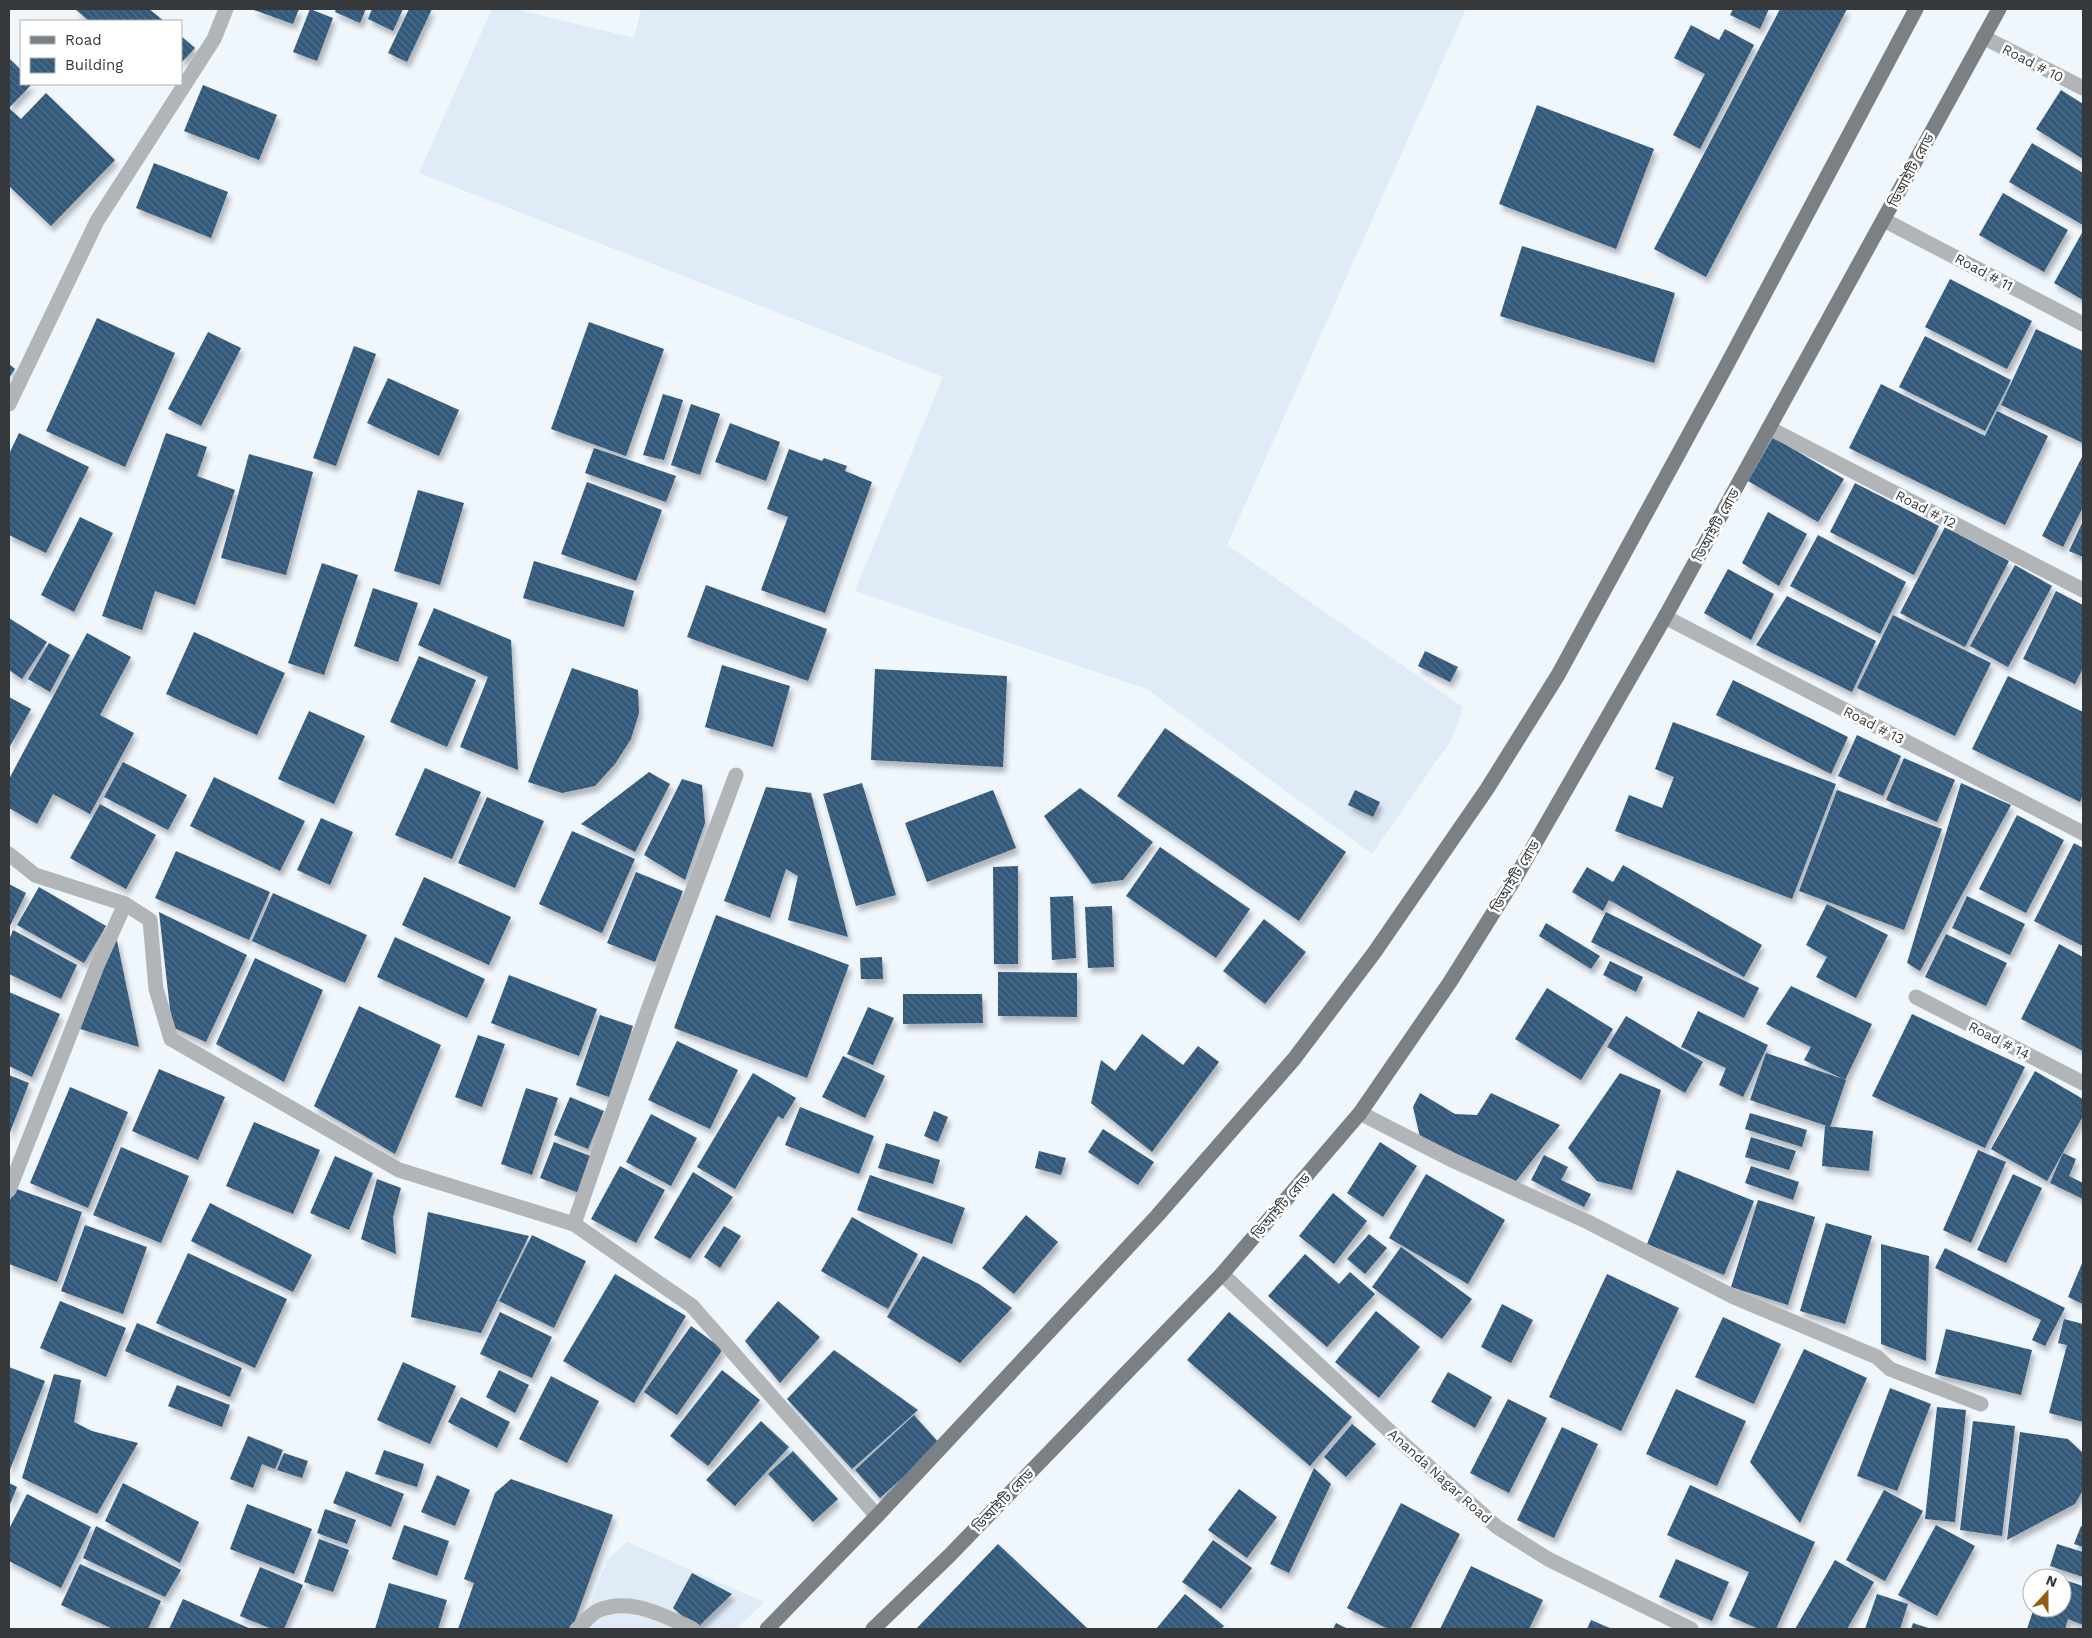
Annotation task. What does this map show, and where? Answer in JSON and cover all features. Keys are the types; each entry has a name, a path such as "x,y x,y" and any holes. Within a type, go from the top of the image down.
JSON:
{"main road":[{"path":"767,1629 877,1516 1157,1216 1294,1059 1374,953 1494,779 1558,675 1723,372 1916,9"},
{"name":"ডিআইটি রোড","path":"873,1629 949,1556 1222,1274 1360,1113 1450,982 1517,875 1770,428 1999,9"}],"street":[{"path":"9,404 96,221 214,39 226,9"},
{"name":"Road # 10","path":"1983,37 2083,88"},
{"name":"Road # 11","path":"1884,220 2083,324"},
{"name":"Road # 12","path":"1770,428 2083,590"},
{"name":"Road # 13","path":"1665,616 2083,833"},
{"path":"574,1224 648,1010 736,775"},
{"path":"9,854 35,876 125,904 150,920 156,989 171,1039 399,1170 574,1224 692,1306 877,1516"},
{"path":"9,1190 97,966 125,904"},
{"name":"Road # 14","path":"1916,997 2083,1083"},
{"path":"1360,1113 1454,1161 1588,1222 1734,1297 1877,1356 1890,1369 1981,1404"},
{"name":"Ananda Nagar Road","path":"1222,1274 1398,1439 1497,1527 1548,1559 1691,1629"},
{"path":"577,1629 597,1612 626,1605 662,1614 693,1629"}],"shaded area":[{"path":"492,9 514,9 634,38 641,9 1466,9 1227,545 1463,707 1453,737 1372,854 1147,689 855,591 943,377 419,173"},
{"path":"627,1542 764,1602 736,1629 581,1629 607,1560"}],"building":[{"path":"75,9 149,9 163,20 88,20"},
{"path":"251,9 299,9 293,24"},
{"path":"310,9 333,18 317,61 293,52"},
{"path":"336,9 366,9 360,23 335,12"},
{"path":"372,9 403,9 393,31 368,19"},
{"path":"409,9 432,9 407,62 388,53"},
{"path":"1733,9 1769,9 1760,29 1730,15"},
{"path":"1780,9 1847,9 1706,277 1654,249"},
{"path":"1691,25 1719,40 1725,29 1754,45 1700,149 1673,135 1705,74 1674,58"},
{"path":"182,37 195,48 182,62"},
{"path":"9,58 20,69 20,85 31,85 9,108"},
{"path":"203,85 277,115 259,160 184,131"},
{"path":"2061,90 2083,104 2083,159 2036,129"},
{"path":"46,93 115,160 51,226 9,186 9,108 21,119"},
{"path":"1537,105 1654,149 1616,249 1499,204"},
{"path":"2032,143 2083,173 2083,225 2009,182"},
{"path":"154,163 228,192 211,238 136,208"},
{"path":"2003,193 2068,230 2044,272 1979,235"},
{"path":"2083,231 2083,300 2054,283"},
{"path":"1522,246 1675,293 1654,363 1500,316"},
{"path":"1950,279 2032,321 2007,369 1925,327"},
{"path":"97,318 175,353 125,467 46,431"},
{"path":"589,322 664,349 626,456 551,429"},
{"path":"2036,329 2083,351 2083,443 2001,405"},
{"path":"208,332 241,348 201,426 168,409"},
{"path":"1925,336 2011,380 1985,431 1899,387"},
{"path":"354,346 376,354 336,466 313,458"},
{"path":"9,364 15,369 9,378"},
{"path":"388,378 459,410 439,456 367,423"},
{"path":"1881,384 1985,436 1997,411 2048,436 2005,525 1849,448"},
{"path":"663,394 683,400 664,460 643,455"},
{"path":"691,404 720,414 700,475 671,465"},
{"path":"730,423 780,442 766,481 715,462"},
{"path":"19,433 89,467 46,553 9,535 9,454"},
{"path":"166,433 207,447 197,476 235,490 195,605 155,591 142,630 102,616"},
{"path":"1773,437 1844,479 1818,522 1748,481"},
{"path":"594,448 676,476 666,502 585,473"},
{"path":"789,449 822,461 824,458 847,466 845,471 872,482 825,613 761,590 788,517 767,509"},
{"path":"249,454 313,472 286,575 221,558"},
{"path":"2083,455 2083,507 2063,547 2042,536"},
{"path":"587,482 662,510 636,581 561,554"},
{"path":"1855,483 1939,526 1914,575 1830,532"},
{"path":"418,490 464,503 440,585 394,571"},
{"path":"1768,512 1807,534 1779,586 1742,563"},
{"path":"80,517 113,533 74,612 41,595"},
{"path":"2083,521 2083,557 2069,551"},
{"path":"1945,527 2009,561 1965,647 1900,613"},
{"path":"1818,535 1906,582 1880,634 1790,586"},
{"path":"534,561 634,591 624,627 523,598"},
{"path":"322,563 358,575 324,675 288,663"},
{"path":"2015,565 2052,586 2008,667 1970,646"},
{"path":"1728,569 1774,594 1751,640 1704,613"},
{"path":"706,585 827,629 808,681 687,637"},
{"path":"373,588 418,603 398,662 354,646"},
{"path":"2056,591 2083,605 2083,668 2075,684 2023,659"},
{"path":"1787,596 1876,641 1852,692 1756,645"},
{"path":"434,608 511,640 518,770 460,747 488,677 418,645"},
{"path":"1893,615 1991,663 1955,736 1857,688"},
{"path":"9,618 47,642 22,679 9,670"},
{"path":"194,632 285,673 257,735 166,694"},
{"path":"87,633 131,657 100,715 134,733 90,814 53,794 37,824 9,808 9,779"},
{"path":"49,643 70,655 50,692 28,679"},
{"path":"1425,651 1458,667 1450,682 1418,666"},
{"path":"419,656 476,680 447,747 390,722"},
{"path":"722,665 790,686 773,747 705,727"},
{"path":"572,668 638,690 639,713 631,739 615,764 595,786 562,793 528,782"},
{"path":"875,669 1007,676 1003,767 871,760"},
{"path":"2008,676 2083,712 2083,795 2080,802 1972,749"},
{"path":"1733,680 1848,737 1831,774 1716,715"},
{"path":"9,697 31,709 9,748"},
{"path":"309,711 365,736 334,804 278,779"},
{"path":"1673,722 1836,784 1792,899 1615,831 1629,795 1662,808 1674,777 1655,769"},
{"path":"1165,728 1346,852 1299,921 1117,796"},
{"path":"1857,735 1901,756 1883,796 1838,776"},
{"path":"1904,758 1955,780 1937,822 1886,800"},
{"path":"123,762 187,795 168,830 104,797"},
{"path":"425,768 481,792 452,859 395,835"},
{"path":"649,772 670,784 635,852 581,824"},
{"path":"214,777 305,821 280,871 190,826"},
{"path":"682,779 702,785 705,823 685,880 644,855"},
{"path":"862,783 896,895 856,906 823,794"},
{"path":"1961,783 2011,805 1920,971 1907,963"},
{"path":"766,787 811,793 848,937 788,920 798,876 786,869 770,918 724,901"},
{"path":"1080,788 1153,842 1123,880 1092,884 1044,816"},
{"path":"993,790 1016,848 927,882 905,823"},
{"path":"1355,790 1380,802 1373,817 1348,805"},
{"path":"1837,790 1942,829 1904,930 1799,891"},
{"path":"487,797 544,821 515,888 458,863"},
{"path":"100,804 156,835 126,889 70,858"},
{"path":"2017,815 2064,840 2026,913 1979,889"},
{"path":"321,818 353,832 330,885 297,870"},
{"path":"572,831 635,859 602,933 539,904"},
{"path":"2074,843 2083,848 2083,946 2034,921"},
{"path":"1160,847 1250,909 1216,958 1126,896"},
{"path":"176,851 270,892 249,940 155,898"},
{"path":"1623,865 1762,945 1744,977 1609,900 1603,911 1572,892 1587,867 1613,882"},
{"path":"1018,866 1018,964 994,964 993,867"},
{"path":"636,872 683,891 655,962 607,943"},
{"path":"424,877 511,917 489,965 402,925"},
{"path":"9,884 26,893 9,928"},
{"path":"39,887 106,926 84,963 17,925"},
{"path":"273,893 367,935 345,983 252,941"},
{"path":"1073,896 1076,958 1052,960 1050,897"},
{"path":"1967,896 2025,924 2010,955 1952,928"},
{"path":"1827,904 1888,935 1856,998 1816,977 1827,957 1806,945"},
{"path":"1112,906 1114,967 1088,968 1085,907"},
{"path":"159,912 247,955 206,1042 172,1027"},
{"path":"1606,912 1759,988 1744,1018 1591,942"},
{"path":"716,915 849,965 807,1078 674,1028"},
{"path":"1264,919 1306,952 1265,1004 1223,971"},
{"path":"1546,923 1600,956 1591,969 1539,936"},
{"path":"13,930 77,965 61,999 9,974 9,940"},
{"path":"1946,934 2007,963 1986,1006 1925,977"},
{"path":"116,936 139,1047 80,1029"},
{"path":"395,937 485,979 467,1018 377,977"},
{"path":"2059,944 2083,957 2083,1051 2021,1019"},
{"path":"882,957 883,979 861,979 860,958"},
{"path":"255,958 323,990 284,1082 216,1044"},
{"path":"1610,961 1643,977 1636,992 1603,975"},
{"path":"998,972 1077,973 1077,1017 998,1016"},
{"path":"509,975 597,1009 579,1056 491,1023"},
{"path":"1791,986 1872,1024 1845,1080 1804,1060 1811,1047 1766,1024"},
{"path":"1547,988 1613,1029 1581,1080 1515,1039"},
{"path":"9,992 60,1014 32,1077 9,1066"},
{"path":"903,994 982,994 983,1023 903,1024"},
{"path":"359,1006 441,1045 395,1154 314,1106"},
{"path":"868,1007 894,1018 873,1065 847,1054"},
{"path":"1698,1011 1768,1045 1743,1097 1719,1085 1726,1068 1681,1047"},
{"path":"1912,1014 2025,1067 1985,1148 1872,1096"},
{"path":"600,1015 633,1026 609,1097 576,1085"},
{"path":"1626,1016 1703,1062 1685,1093 1607,1047"},
{"path":"1142,1034 1183,1065 1198,1046 1219,1062 1152,1152 1091,1103 1101,1060 1115,1071"},
{"path":"478,1035 505,1044 482,1107 455,1097"},
{"path":"677,1041 738,1070 710,1129 648,1100"},
{"path":"1766,1053 1846,1080 1830,1127 1750,1100"},
{"path":"843,1056 885,1076 865,1118 822,1097"},
{"path":"159,1069 225,1097 198,1160 132,1131"},
{"path":"2035,1071 2083,1099 2083,1116 2047,1181 1991,1149"},
{"path":"753,1073 796,1098 783,1119 778,1116 735,1189 697,1167"},
{"path":"1620,1073 1661,1090 1632,1190 1597,1181 1568,1148"},
{"path":"9,1075 29,1083 9,1135"},
{"path":"70,1087 128,1112 88,1208 30,1183"},
{"path":"526,1088 558,1098 532,1175 501,1164"},
{"path":"1420,1093 1455,1114 1477,1115 1491,1093 1560,1125 1516,1181 1420,1137 1413,1107"},
{"path":"570,1097 604,1111 588,1149 554,1135"},
{"path":"800,1107 874,1136 859,1174 785,1145"},
{"path":"934,1111 948,1117 938,1142 924,1136"},
{"path":"1750,1113 1807,1130 1802,1147 1745,1129"},
{"path":"651,1114 697,1138 671,1186 626,1162"},
{"path":"254,1122 320,1150 293,1214 226,1186"},
{"path":"1825,1126 1873,1131 1869,1171 1822,1166"},
{"path":"1103,1129 1154,1162 1138,1185 1088,1152"},
{"path":"1751,1137 1796,1151 1789,1170 1745,1157"},
{"path":"554,1142 593,1157 579,1193 540,1178"},
{"path":"1380,1142 1417,1166 1383,1217 1347,1193"},
{"path":"886,1143 940,1160 933,1184 878,1168"},
{"path":"121,1147 189,1176 161,1243 93,1215"},
{"path":"1978,1150 2006,1162 1971,1243 1943,1230"},
{"path":"1039,1151 1066,1158 1061,1175 1035,1168"},
{"path":"2063,1153 2076,1159 2069,1176 2083,1183 2083,1199 2050,1183"},
{"path":"1544,1155 1568,1167 1561,1180 1591,1194 1584,1207 1531,1180"},
{"path":"335,1156 373,1173 349,1230 310,1213"},
{"path":"620,1166 665,1190 636,1243 591,1219"},
{"path":"1751,1166 1799,1182 1793,1200 1745,1183"},
{"path":"1677,1170 1754,1201 1724,1275 1647,1244"},
{"path":"693,1172 733,1197 690,1259 654,1238"},
{"path":"1426,1174 1505,1220 1468,1284 1389,1238"},
{"path":"2013,1174 2042,1188 2006,1263 1977,1250"},
{"path":"870,1175 965,1208 952,1244 857,1210"},
{"path":"377,1179 401,1188 393,1217 396,1254 361,1239"},
{"path":"14,1188 82,1212 57,1282 9,1264 9,1203"},
{"path":"1333,1193 1367,1221 1334,1264 1299,1236"},
{"path":"1758,1200 1815,1217 1788,1305 1731,1287"},
{"path":"210,1203 312,1255 293,1292 191,1241"},
{"path":"428,1212 529,1236 481,1333 411,1317"},
{"path":"1026,1215 1058,1242 1014,1294 982,1268"},
{"path":"852,1217 918,1254 888,1309 821,1271"},
{"path":"1826,1223 1872,1236 1845,1324 1800,1311"},
{"path":"85,1225 147,1247 123,1314 61,1291"},
{"path":"724,1226 741,1236 720,1268 704,1257"},
{"path":"1369,1234 1387,1248 1365,1274 1347,1259"},
{"path":"532,1235 586,1261 554,1328 499,1301"},
{"path":"1881,1244 1929,1256 1926,1361 1881,1344"},
{"path":"1401,1247 1472,1299 1442,1339 1372,1287"},
{"path":"1945,1248 2065,1308 2045,1346 2032,1340 2041,1320 1935,1268"},
{"path":"188,1253 287,1299 255,1368 156,1323"},
{"path":"1305,1254 1339,1284 1350,1272 1375,1294 1327,1347 1268,1296"},
{"path":"923,1256 979,1284 1012,1308 960,1363 887,1317"},
{"path":"2083,1261 2083,1304 2068,1297"},
{"path":"615,1274 686,1316 634,1403 563,1361"},
{"path":"1607,1274 1679,1308 1621,1431 1549,1397"},
{"path":"60,1301 126,1328 106,1377 40,1348"},
{"path":"778,1301 820,1337 780,1383 745,1341"},
{"path":"1502,1304 1533,1320 1511,1363 1481,1347"},
{"path":"1376,1311 1420,1347 1379,1398 1335,1362"},
{"path":"500,1312 552,1337 532,1378 480,1354"},
{"path":"1229,1312 1352,1417 1310,1466 1187,1360"},
{"path":"1723,1317 1781,1344 1754,1404 1695,1377"},
{"path":"2064,1319 2083,1324 2083,1422 2049,1413 2067,1345 2058,1343"},
{"path":"137,1323 242,1368 230,1397 125,1351"},
{"path":"691,1326 723,1349 677,1415 644,1392"},
{"path":"1946,1329 2032,1350 2021,1395 1935,1374"},
{"path":"1804,1349 1867,1378 1800,1523 1750,1462"},
{"path":"834,1350 918,1410 852,1469 787,1399"},
{"path":"403,1362 456,1386 430,1444 377,1420"},
{"path":"9,1367 45,1381 9,1472"},
{"path":"499,1370 529,1385 515,1413 486,1397"},
{"path":"722,1370 760,1400 708,1466 670,1436"},
{"path":"1448,1372 1492,1397 1475,1428 1431,1402"},
{"path":"54,1374 81,1380 74,1422 92,1431 138,1443 97,1514 22,1478"},
{"path":"551,1376 599,1401 567,1463 519,1439"},
{"path":"177,1385 230,1405 222,1427 168,1406"},
{"path":"1890,1388 1931,1404 1897,1491 1857,1476"},
{"path":"1676,1389 1746,1421 1717,1486 1646,1454"},
{"path":"461,1397 510,1422 497,1448 448,1422"},
{"path":"1508,1399 1547,1418 1509,1493 1470,1473"},
{"path":"1937,1407 1966,1410 1955,1522 1925,1519"},
{"path":"914,1415 940,1444 880,1498 855,1470"},
{"path":"761,1421 789,1447 735,1506 706,1480"},
{"path":"1973,1421 2015,1426 2002,1536 1960,1530"},
{"path":"1352,1424 1376,1444 1346,1477 1324,1457"},
{"path":"1562,1427 1598,1444 1554,1538 1517,1520"},
{"path":"2020,1432 2068,1439 2083,1453 2083,1490 2075,1504 2007,1540"},
{"path":"248,1436 283,1450 275,1469 262,1464 253,1488 230,1479"},
{"path":"384,1450 424,1464 417,1487 375,1474"},
{"path":"793,1451 838,1499 813,1522 768,1474"},
{"path":"284,1453 308,1461 302,1478 277,1470"},
{"path":"1314,1468 1331,1484 1289,1573 1270,1564"},
{"path":"346,1471 404,1494 391,1527 333,1503"},
{"path":"437,1475 470,1490 455,1526 421,1512"},
{"path":"511,1479 613,1515 572,1629 458,1629 474,1583 464,1579 495,1493"},
{"path":"9,1483 17,1487 9,1507"},
{"path":"123,1483 199,1522 180,1563 105,1521"},
{"path":"1690,1485 1815,1542 1776,1629 1759,1629 1729,1616 1749,1572 1667,1535"},
{"path":"1239,1489 1277,1517 1247,1558 1208,1530"},
{"path":"1884,1490 1923,1511 1885,1581 1846,1560"},
{"path":"27,1494 91,1527 61,1588 9,1561 9,1529"},
{"path":"1401,1503 1460,1534 1410,1629 1388,1629 1347,1608"},
{"path":"247,1504 312,1529 294,1574 230,1549"},
{"path":"325,1509 356,1520 347,1544 317,1533"},
{"path":"404,1525 449,1541 437,1576 392,1559"},
{"path":"1936,1525 1975,1546 1937,1616 1898,1595"},
{"path":"96,1526 181,1570 165,1597 83,1558"},
{"path":"2081,1526 2083,1527 2083,1547 2074,1544"},
{"path":"319,1539 349,1550 333,1592 304,1582"},
{"path":"1213,1540 1252,1568 1221,1609 1182,1582"},
{"path":"998,1544 1088,1629 916,1629"},
{"path":"2057,1544 2083,1552 2083,1577 2072,1573 2072,1568 2050,1566"},
{"path":"1676,1559 1729,1582 1712,1621 1659,1597"},
{"path":"1835,1560 1874,1582 1847,1629 1795,1629"},
{"path":"80,1564 161,1601 148,1629 113,1629 61,1605"},
{"path":"1471,1566 1543,1600 1529,1629 1440,1629"},
{"path":"260,1567 303,1585 284,1629 272,1629 240,1616"},
{"path":"692,1573 732,1594 697,1628 673,1608"},
{"path":"2072,1582 2083,1586 2083,1625 2068,1619 2065,1629 2027,1629 2031,1618 2072,1618"},
{"path":"389,1583 447,1600 438,1629 375,1629"},
{"path":"1185,1594 1224,1626 1221,1629 1156,1629"},
{"path":"1877,1594 1908,1604 1900,1629 1865,1629"},
{"path":"183,1599 251,1629 169,1629"},
{"path":"1591,1620 1612,1629 1587,1629"},
{"path":"1336,1623 1348,1629 1333,1629"},
{"path":"1913,1623 1931,1629 1911,1629"}]}
